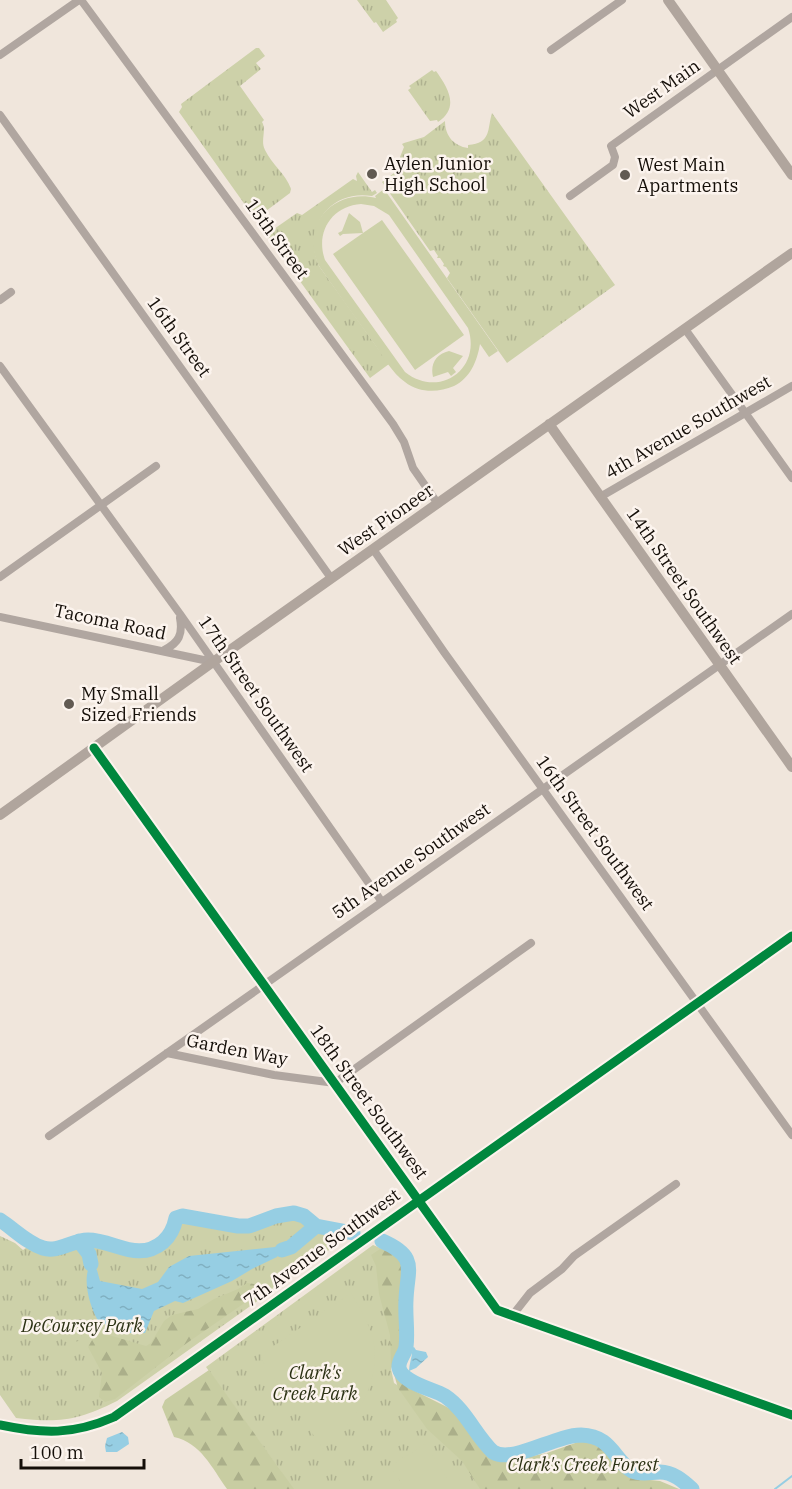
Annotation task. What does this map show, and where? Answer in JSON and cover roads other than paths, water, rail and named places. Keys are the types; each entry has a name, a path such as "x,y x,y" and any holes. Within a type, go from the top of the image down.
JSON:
{"street":[{"path":"0,55 80,0"},
{"name":"15th Street","path":"80,0 393,424 404,442 413,468 438,504"},
{"path":"551,50 622,0"},
{"path":"668,0 792,176"},
{"name":"West Main","path":"570,196 613,165 615,157 611,146 792,17"},
{"name":"16th Street","path":"0,115 305,538 331,578"},
{"name":"West Pioneer","path":"0,815 792,253"},
{"path":"0,300 11,292"},
{"path":"685,329 792,478"},
{"name":"17th Street Southwest","path":"0,366 180,614 382,902"},
{"name":"4th Avenue Southwest","path":"600,497 792,386"},
{"name":"14th Street Southwest","path":"549,424 792,766"},
{"path":"0,577 156,466"},
{"name":"16th Street Southwest","path":"373,549 436,641 792,1135"},
{"path":"0,610 3,617"},
{"path":"164,650 175,644 180,637 182,627 180,614"},
{"name":"5th Avenue Southwest","path":"49,1136 792,614"},
{"name":"Tacoma Road","path":"3,617 213,662"},
{"name":"18th Street Southwest","path":"94,748 497,1310 792,1414"},
{"name":"7th Avenue Southwest","path":"0,1425 42,1433 58,1432 85,1428 114,1417 792,936"},
{"path":"335,1083 531,943"},
{"name":"Garden Way","path":"167,1053 274,1075 335,1083"},
{"path":"512,1316 530,1293 562,1269 574,1256 676,1184"}],"water":[{"path":"275,1247 282,1250 277,1257 232,1281 183,1303 175,1301 154,1311 145,1333 128,1333 99,1322 90,1301 87,1277 91,1264 97,1270 100,1281 142,1289 158,1282 169,1267 189,1256"},
{"path":"412,1348 416,1350 426,1352 428,1357 409,1371"},
{"path":"122,1432 128,1437 129,1444 117,1452 106,1452 107,1438"}],"waterway":[{"path":"0,1220 32,1243 49,1249 88,1240 144,1251 163,1242 172,1231 176,1218 182,1216 249,1226 276,1216 294,1213 304,1216 316,1226 353,1233"},
{"path":"282,1250 291,1247 316,1226"},
{"path":"79,1241 89,1254 91,1264"},
{"path":"382,1241 402,1253 408,1265 407,1341 399,1365 401,1373 412,1382 445,1396 452,1402 465,1415 493,1452 501,1455 512,1454 571,1436 591,1436 606,1444 632,1471 673,1475 692,1489"},
{"path":"775,1489 792,1476"}],"place":[{"name":"Aylen Junior High School","path":"372,174"},
{"name":"West Main Apartments","path":"625,175"},
{"name":"My Small Sized Friends","path":"69,704"}],"park label":[{"name":"DeCoursey Park","path":"82,1326"},
{"name":"Clark's Creek Park","path":"315,1383"},
{"name":"Clark's Creek Forest","path":"583,1465"}]}
